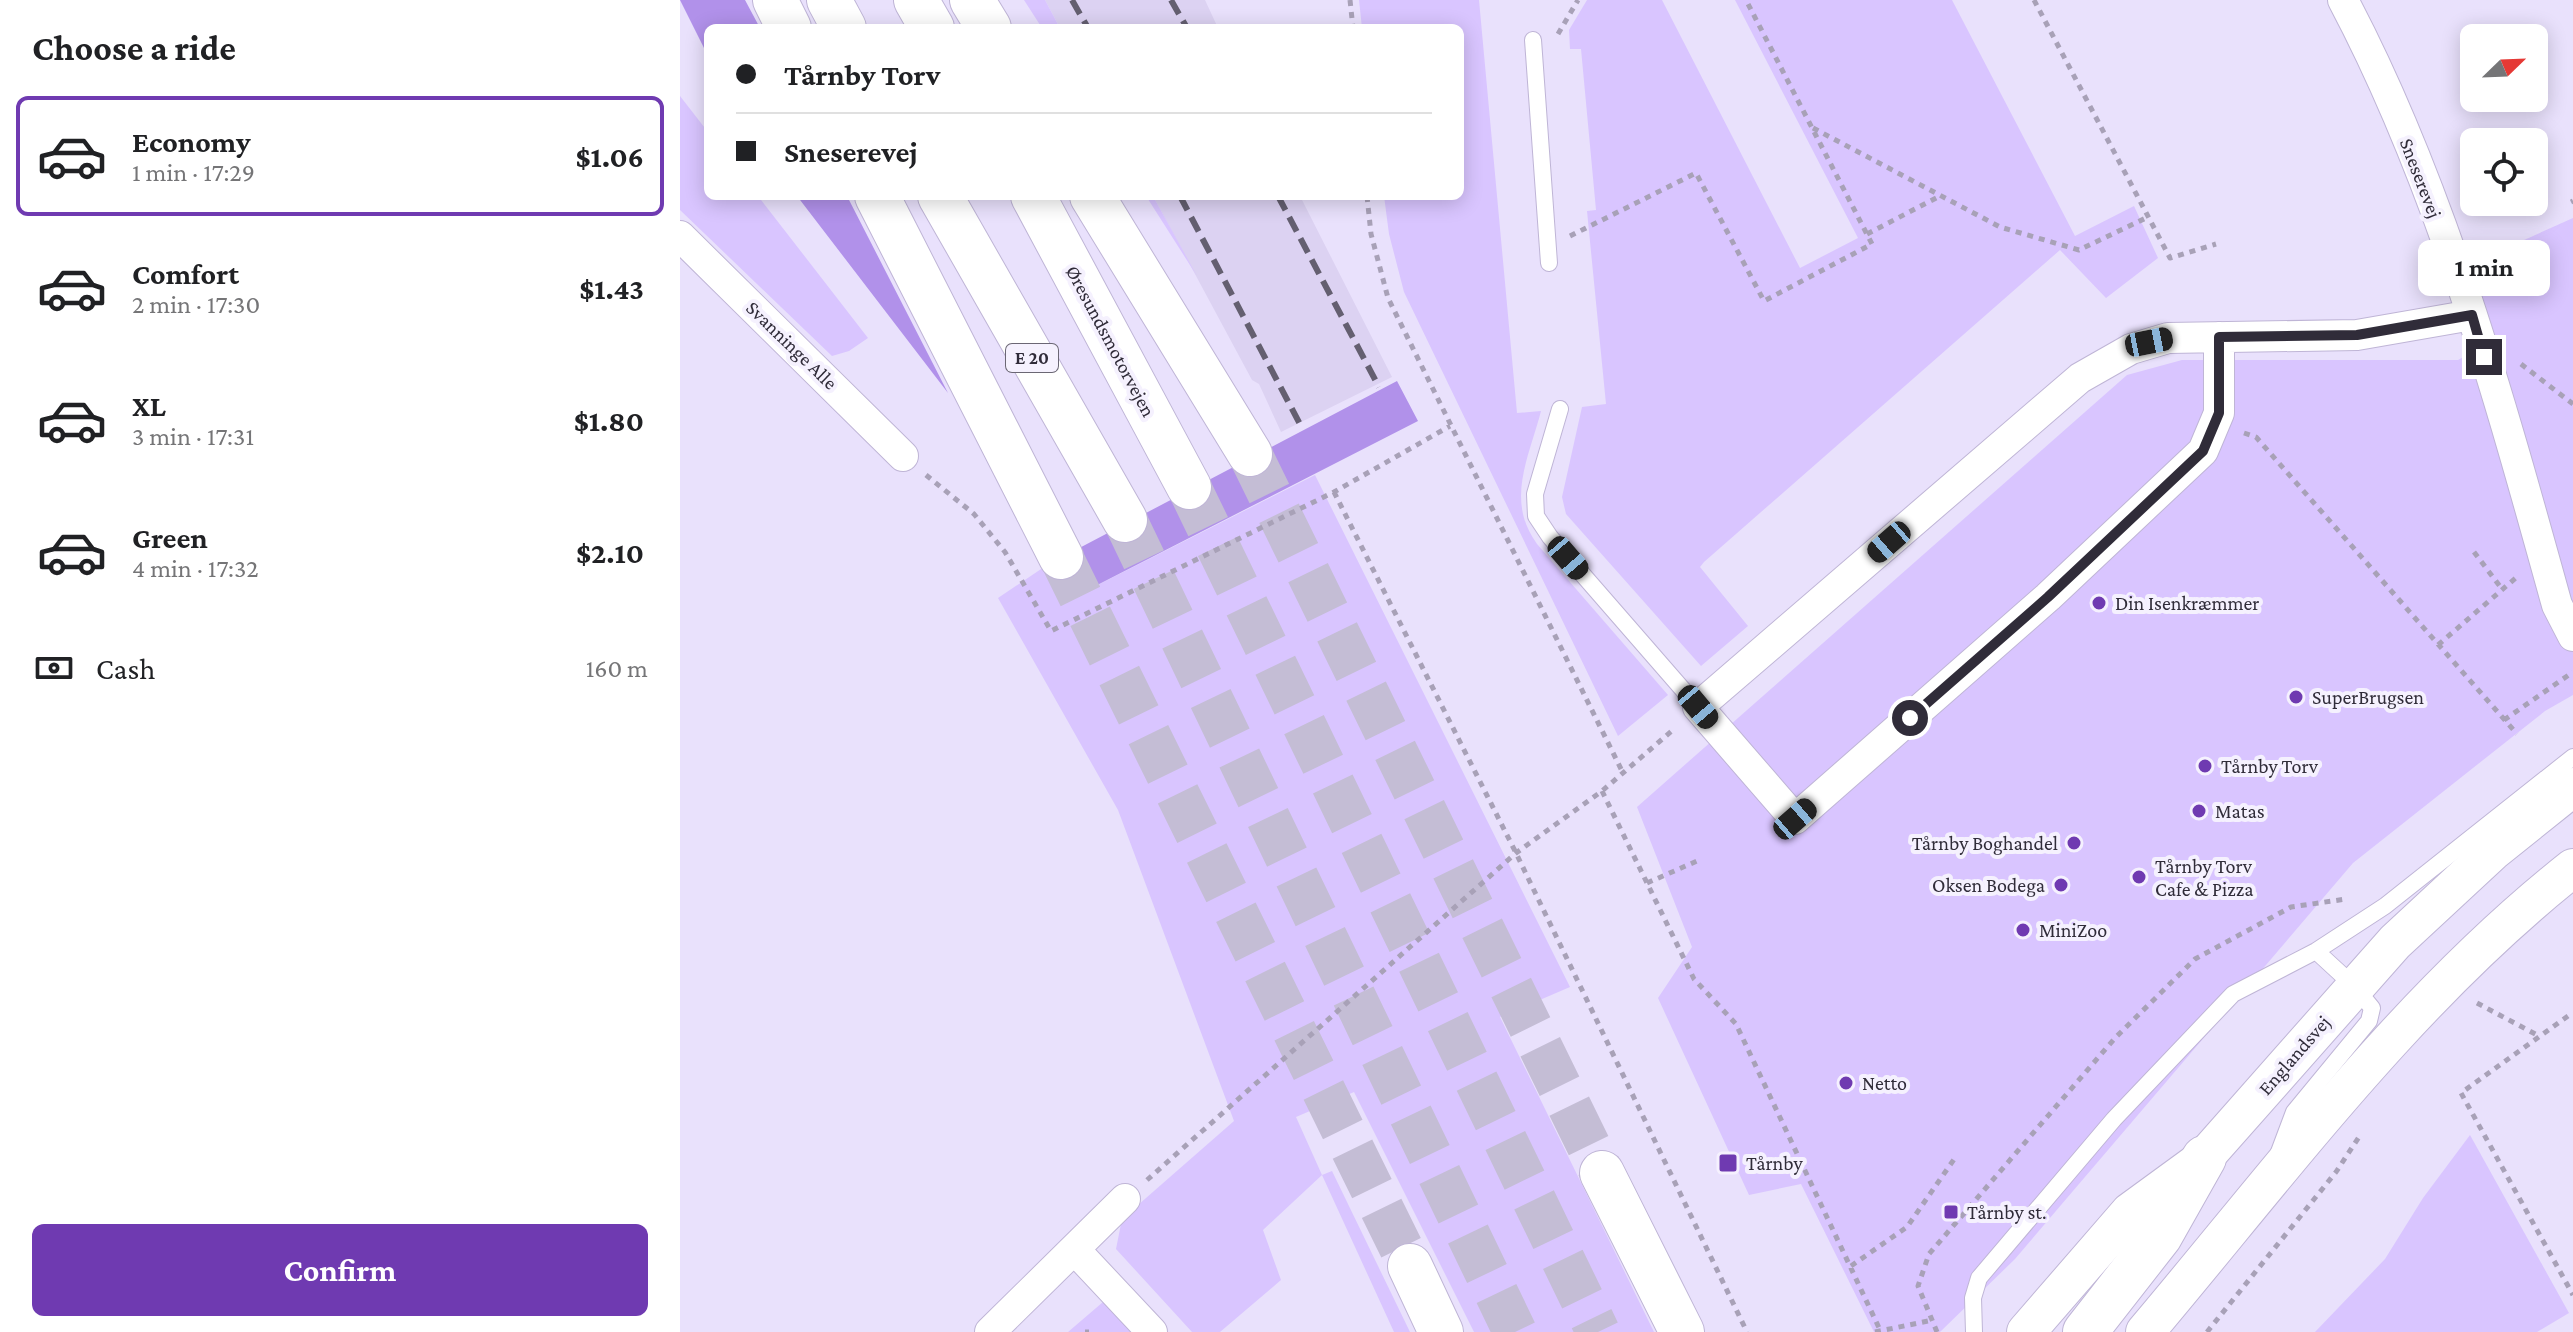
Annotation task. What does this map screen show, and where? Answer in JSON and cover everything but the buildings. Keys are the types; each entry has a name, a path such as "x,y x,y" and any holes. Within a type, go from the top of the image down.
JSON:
{"highway":[{"path":"775,0 787,24"},
{"path":"829,0 842,24"},
{"path":"916,0 930,24"},
{"path":"972,0 987,24"},
{"path":"879,200 1061,557"},
{"name":"E 20","path":"942,200 1125,520"},
{"name":"Øresundsmotorvejen","path":"1035,200 1189,487"},
{"path":"1094,200 1250,454"},
{"path":"2085,1332 2160,1236 2204,1158"},
{"path":"1602,1173 1682,1332"},
{"path":"1410,1266 1441,1332"}],"street":[{"name":"Sneserevej","path":"2343,0 2397,116 2472,315 2557,605 2573,636"},
{"name":"Svanninge Alle","path":"680,236 903,456"},
{"path":"2219,337 2221,391 2217,423 2203,451 2048,597 1795,819 1698,707 2080,378 2149,342 2219,337 2357,335 2472,315"},
{"name":"Englandsvej","path":"2026,1332 2130,1212 2204,1158 2395,942 2492,852 2573,787"},
{"path":"2145,1332 2417,1009 2513,916 2573,868"},
{"path":"990,1332 1125,1199"},
{"path":"1075,1250 1152,1332"}],"lane":[{"path":"1533,40 1549,255"},
{"path":"1560,409 1535,494 1536,516 1550,537 1698,707"},
{"path":"1974,1332 1973,1298 1979,1278 2114,1119 2233,994 2316,951 2385,906 2573,757"},
{"path":"2264,1191 2294,1112 2369,1021 2372,1008 2354,986 2316,951"}],"path":[{"path":"1350,0 1353,24"},
{"path":"1533,40 1557,35 1578,0"},
{"path":"1549,255 1696,173 1764,301 1872,244 1746,0"},
{"path":"2034,0 2170,258 2216,244"},
{"path":"1812,128 2000,227 2079,250 2148,217"},
{"path":"1867,234 1940,196"},
{"path":"1367,200 1371,234 1388,298 1623,773"},
{"path":"2217,423 2256,437 2517,734"},
{"path":"903,456 974,514 1005,552 1051,631 1334,492 1450,426"},
{"path":"1334,492 1516,853 1747,1332"},
{"path":"2474,552 2502,589"},
{"path":"2438,645 2543,554"},
{"path":"2504,720 2573,672"},
{"path":"1125,1199 1516,853 1602,791 1698,707"},
{"path":"1602,791 1694,979 1736,1024 1879,1331 1933,1320"},
{"path":"1647,883 1697,861"},
{"path":"2446,981 2518,1028 2540,1036"},
{"path":"2568,1016 2461,1093 2573,1295"},
{"path":"1851,1266 1907,1227 1957,1155"}],"shaded area":[{"path":"680,0 745,0 758,24 704,24 704,48"},
{"path":"1024,0 1045,0 1058,24 1039,24"},
{"path":"1045,0 1205,0 1216,24 1058,24"},
{"path":"1359,0 1479,0 1517,413 1541,411 1522,479 1522,511 1527,528 1537,544 1668,695 1618,736 1404,292 1389,234 1385,200 1464,200 1464,24 1362,24"},
{"path":"1587,0 1662,0 1800,268 1858,238 1735,0 1952,0 2075,236 2134,206 2158,258 2106,298 2060,250 1704,562 1700,567 1748,626 1701,666 1566,514 1562,497 1582,407 1606,404 1587,211 1596,210 1581,49 1570,49 1569,30"},
{"path":"680,96 704,127 704,200 761,200 868,338 849,351 832,356 680,210"},
{"path":"800,200 849,200 948,393"},
{"path":"1149,200 1155,200 1197,276"},
{"path":"1155,200 1302,200 1392,377 1281,432 1259,384 1252,380"},
{"path":"2573,218 2573,695 2545,711 2353,863 2015,1259 1940,1332 1874,1332 1801,1184 1749,1195 1658,998 1692,947 1637,807 2127,375 2182,360 2458,360 2479,348 2455,271"},
{"path":"1397,381 1418,421 1066,601 1047,565"},
{"path":"1315,475 1570,987 1500,1017 1654,1332 1474,1332 1354,1092 1296,1117 1322,1175 1263,1230 1281,1280 1220,1332 1192,1332 1116,1249 1122,1219 1234,1121 1118,810 998,598 1047,565 1066,601"},
{"path":"2470,1135 2569,1313 2537,1332 2315,1332 2385,1259 2423,1198"},
{"path":"1332,1171 1410,1332 1394,1332 1322,1175"},
{"path":"1103,1302 1132,1332 1068,1332"}],"tunnel":[{"path":"1250,454 1602,1173"},
{"path":"1189,487 1598,1332"},
{"path":"1125,520 1515,1332"},
{"path":"1061,557 1410,1266"}],"railway":[{"path":"1072,0 1086,24"},
{"path":"1171,0 1185,24"},
{"path":"1182,200 1301,426"},
{"path":"1280,200 1379,387"}],"place":[{"name":"Din Isenkræmmer","path":"2099,603"},
{"name":"SuperBrugsen","path":"2296,697"},
{"name":"Tårnby Torv","path":"2205,766"},
{"name":"Matas","path":"2199,811"},
{"name":"Tårnby Boghandel","path":"2074,843"},
{"name":"Tårnby Torv Cafe & Pizza","path":"2139,877"},
{"name":"Oksen Bodega","path":"2061,885"},
{"name":"MiniZoo","path":"2023,930"},
{"name":"Netto","path":"1846,1083"},
{"name":"Tårnby","path":"1728,1163"},
{"name":"Tårnby st.","path":"1951,1212"}],"route":[{"path":"1910,718 2048,597 2203,451 2219,413 2219,337 2357,335 2402,330 2472,315 2484,357"}]}
